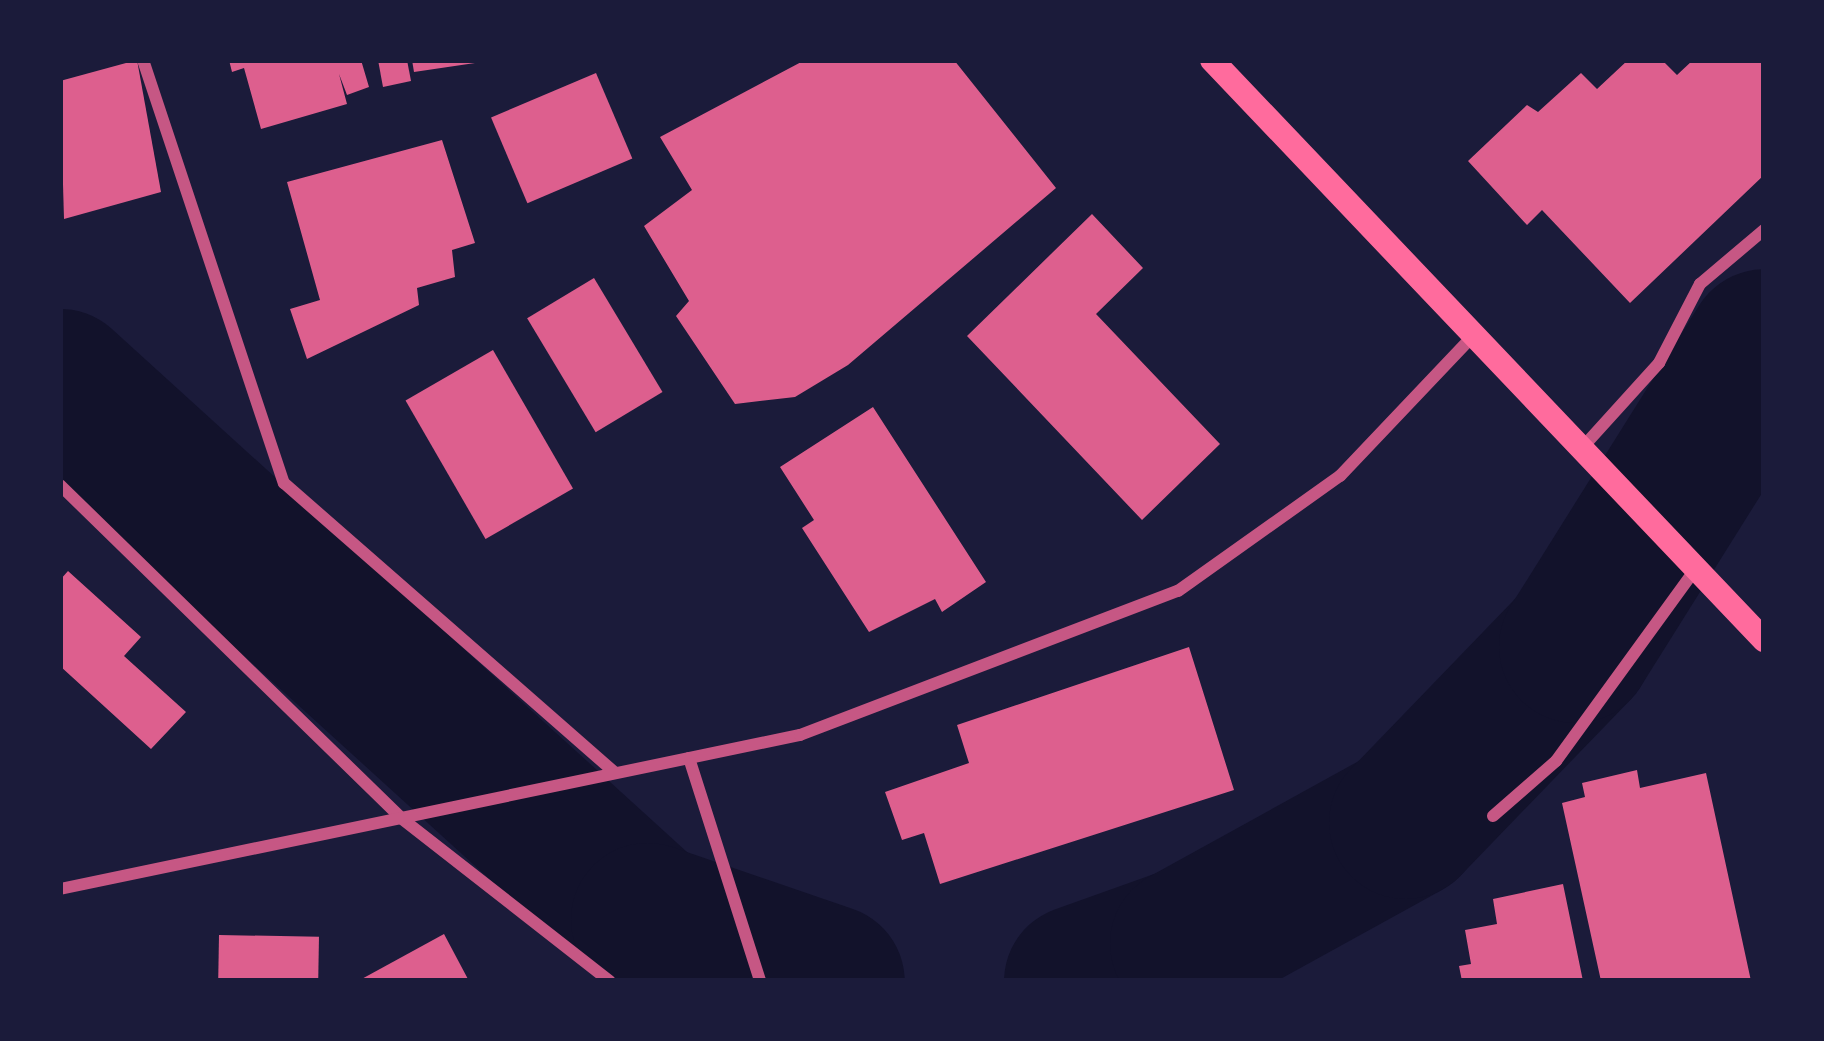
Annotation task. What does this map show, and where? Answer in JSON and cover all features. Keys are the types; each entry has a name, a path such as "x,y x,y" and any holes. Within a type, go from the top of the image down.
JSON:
{"main road":[{"path":"1212,60 1764,640"}],"street":[{"path":"143,60 284,483 615,773"},
{"path":"1581,449 1659,363 1700,284 1764,230"},
{"path":"60,889 800,735 1178,591 1340,476 1473,336"},
{"path":"60,485 401,818 610,981"},
{"path":"1492,817 1556,761 1696,567"},
{"path":"688,758 760,981"}],"building":[{"path":"137,60 161,192 64,219 60,81"},
{"path":"229,60 361,60 369,87 347,95 339,74 347,104 261,129 244,68 232,72"},
{"path":"378,60 407,60 411,81 383,87"},
{"path":"412,60 475,60 475,63 414,72"},
{"path":"805,60 954,60 1056,188 848,365 795,397 735,404 676,316 689,301 644,226 692,190 660,137"},
{"path":"1628,60 1662,60 1677,75 1693,60 1764,60 1764,175 1630,303 1542,210 1527,225 1468,161 1527,105 1538,112 1581,73 1597,89"},
{"path":"596,73 632,159 527,203 491,118"},
{"path":"442,140 475,243 452,250 455,277 417,288 419,305 307,359 290,309 320,300 287,182"},
{"path":"1092,214 1143,268 1096,314 1220,444 1142,520 967,336"},
{"path":"594,278 663,392 596,432 527,318"},
{"path":"493,350 573,489 486,539 406,401"},
{"path":"873,407 986,582 942,612 935,599 869,632 802,528 814,520 780,467"},
{"path":"68,571 141,637 124,656 186,712 151,749 60,666 60,580"},
{"path":"1189,647 1234,790 940,884 924,833 902,840 885,792 969,763 957,725"},
{"path":"1637,770 1640,788 1706,773 1751,981 1601,981 1562,803 1585,797 1582,783"},
{"path":"1563,884 1583,981 1462,981 1459,966 1471,964 1465,930 1497,924 1493,899"},
{"path":"444,934 469,981 358,981"},
{"path":"219,935 319,937 318,981 218,981"}],"waterway":[{"path":"1080,981 1186,943 1405,822 1575,646 1764,345"},
{"path":"60,385 647,919 828,981"}]}
